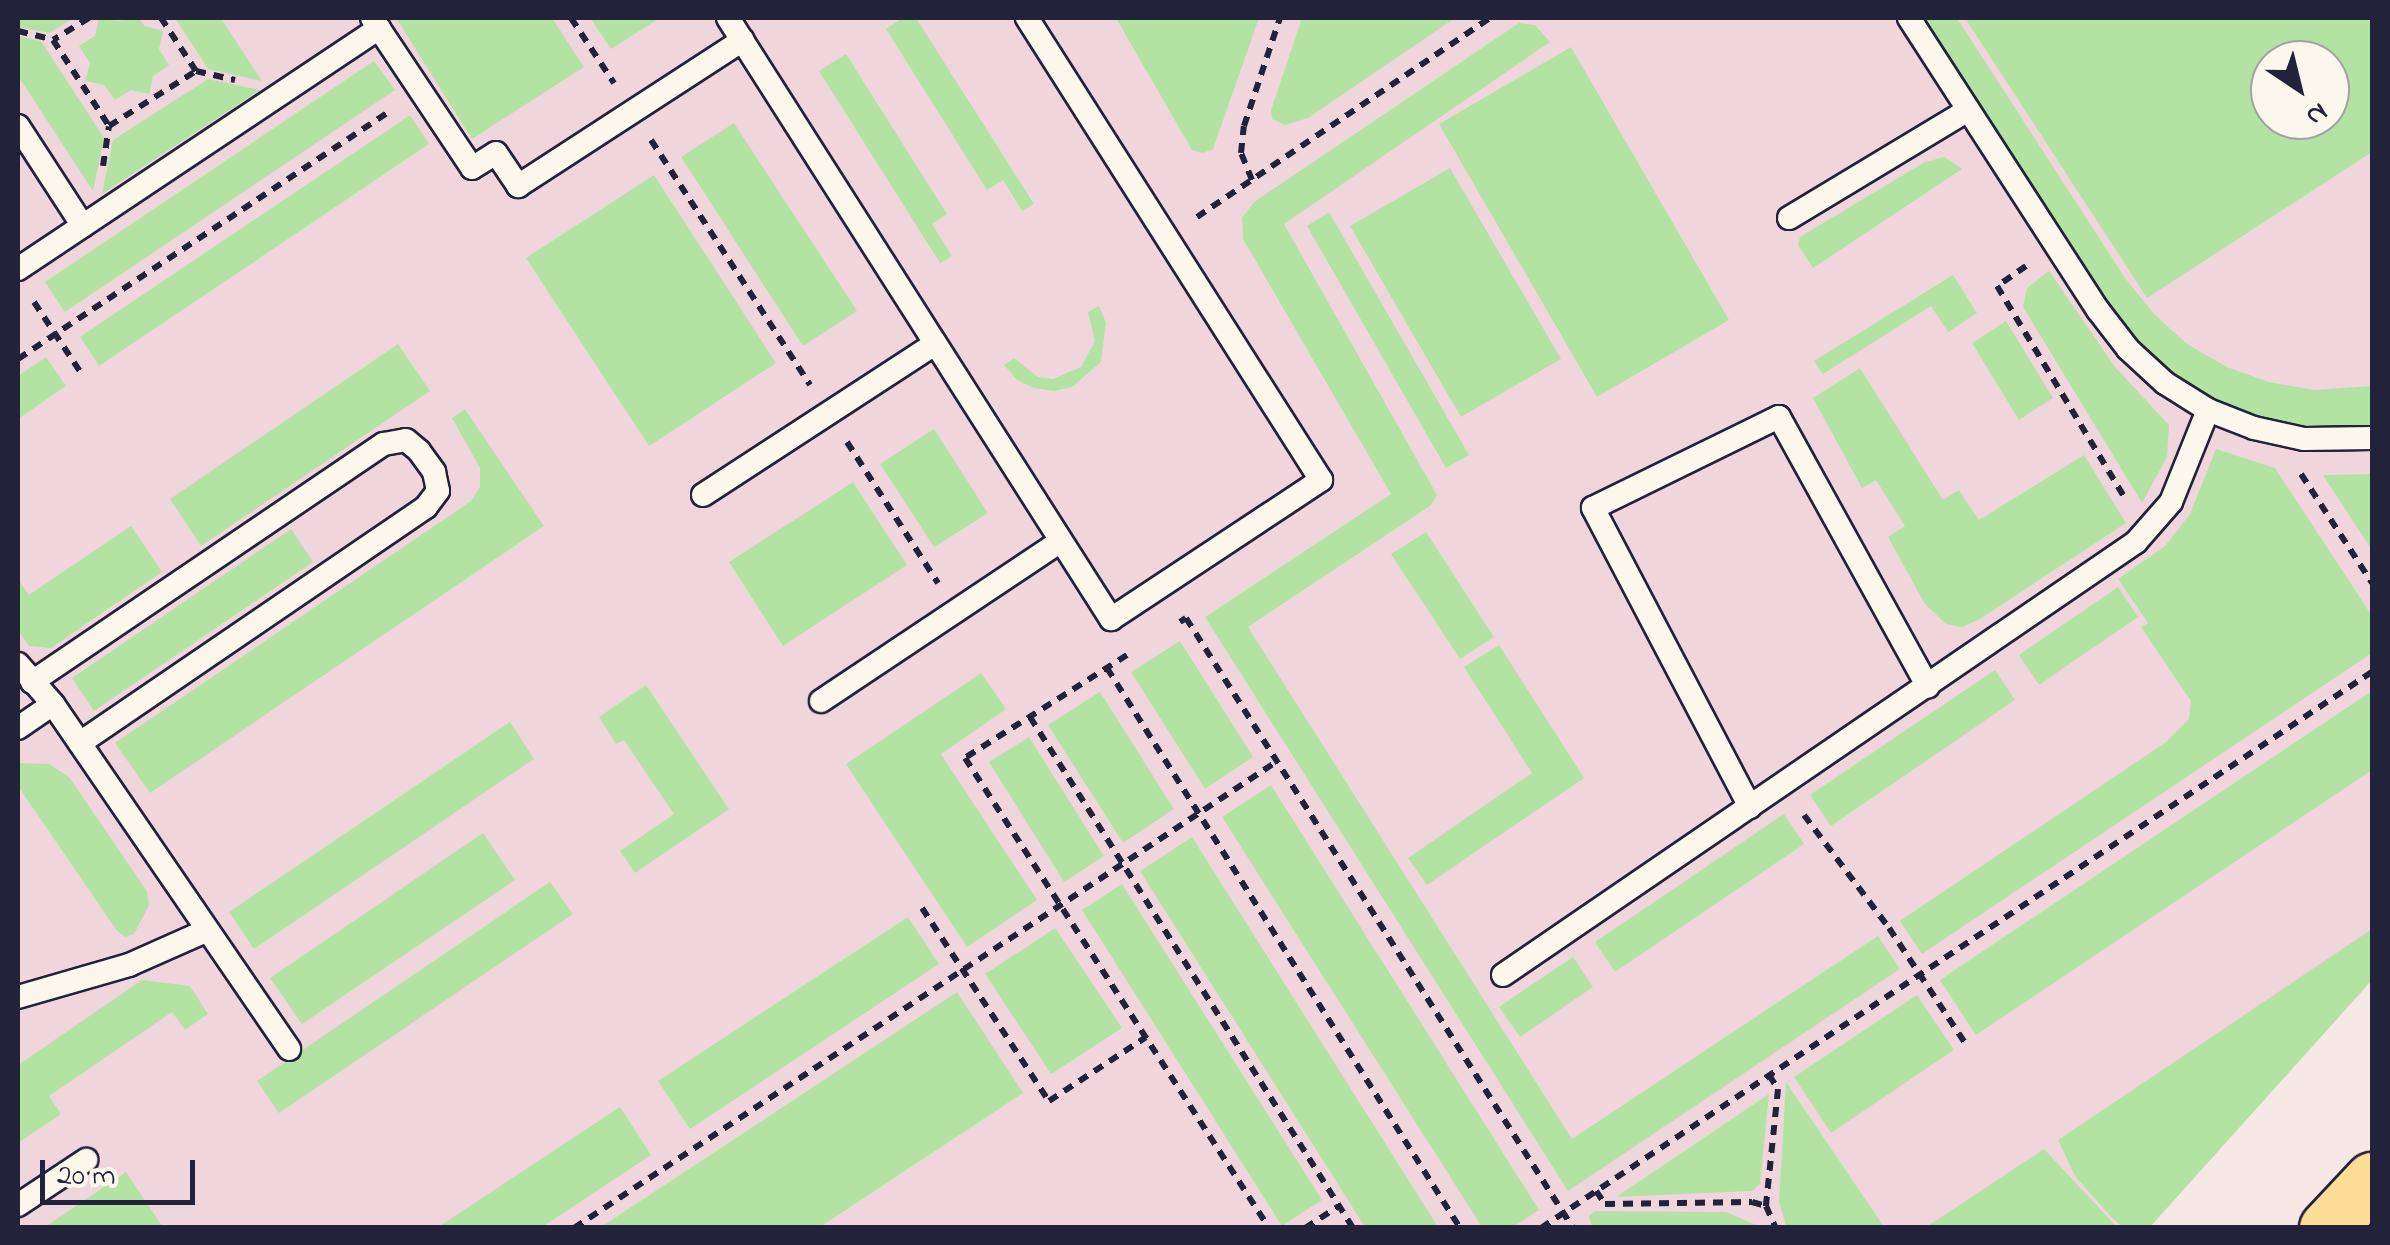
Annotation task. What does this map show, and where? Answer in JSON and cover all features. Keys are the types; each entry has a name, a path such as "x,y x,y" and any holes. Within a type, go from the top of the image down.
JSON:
{"highway":[{"path":"2327,1228 2372,1180"}],"lane":[{"path":"728,18 1111,620 1321,480 1027,18"},
{"path":"1909,18 2056,246 2128,348 2166,383 2208,410 2254,428 2304,438 2372,438"},
{"path":"18,269 375,23 472,168 496,153 518,186 743,40"},
{"path":"1789,218 1968,110"},
{"path":"18,126 83,226"},
{"path":"703,495 935,344"},
{"path":"1502,976 2104,566 2146,532 2170,502 2208,410"},
{"path":"1750,807 1594,508 1779,417 1928,687"},
{"path":"80,742 426,508 438,490 434,472 419,450 406,440 384,444 25,673 54,704 289,1049"},
{"path":"821,700 1059,542"},
{"path":"18,728 54,704"},
{"path":"18,997 129,965 208,930"},
{"path":"18,1205 86,1160"}],"path":[{"path":"53,40 89,18"},
{"path":"18,31 53,40 109,126 196,71 161,18"},
{"path":"571,18 956,611"},
{"path":"1252,180 1241,153 1244,126 1280,18"},
{"path":"1166,239 1490,18"},
{"path":"18,359 420,90"},
{"path":"2056,246 1997,286 2146,532"},
{"path":"27,293 83,376"},
{"path":"2304,438 2299,471 2372,583"},
{"path":"1172,627 1186,618 1573,1228"},
{"path":"1132,652 964,758 1269,1228"},
{"path":"1106,668 1460,1228"},
{"path":"1541,1228 2372,672"},
{"path":"1030,717 1353,1228"},
{"path":"574,1228 1276,762"},
{"path":"1783,785 1920,974 1965,1043"},
{"path":"922,908 1049,1101 1146,1038"},
{"path":"1769,1075 1778,1088 1766,1206 1776,1228"},
{"path":"1596,1191 1605,1204 1752,1202 1766,1206"},
{"path":"1304,1228 1339,1206"}],"shaded area":[{"path":"18,18 2372,18 2372,980 2149,1227 18,1227"}],"green space":[{"path":"18,18 74,18 49,33 18,27"},
{"path":"99,18 138,18 145,26 163,31 159,49 169,65 153,76 149,94 131,90 115,100 104,85 85,81 90,63 79,46 95,36"},
{"path":"175,18 221,18 262,81 208,69"},
{"path":"396,18 552,18 584,67 472,139"},
{"path":"590,18 660,18 611,49"},
{"path":"903,18 916,18 1034,204 1022,211 1003,180 987,190 886,29"},
{"path":"1116,18 1259,18 1213,149 1203,153 1192,150"},
{"path":"1302,18 1455,18 1308,118 1285,125 1272,119 1271,110"},
{"path":"1923,18 1957,18 2125,278 2154,314 2187,344 2227,367 2269,382 2314,390 2372,386 2372,425 2305,426 2258,416 2213,398 2173,372 2137,340 2107,303"},
{"path":"1965,18 2372,18 2372,152 2147,298"},
{"path":"1519,23 1535,25 1550,42 1284,224 1437,495 1430,506 1248,627 1572,1139 1878,936 1900,969 1568,1191 1205,617 1391,494 1243,239 1242,218 1254,202"},
{"path":"18,36 41,41 104,138 93,191 18,76"},
{"path":"1571,47 1729,320 1597,397 1439,124"},
{"path":"846,54 947,214 932,224 952,256 940,263 819,71"},
{"path":"374,61 395,90 65,312 45,282"},
{"path":"208,79 260,90 102,194 113,140"},
{"path":"410,115 429,144 99,366 80,337"},
{"path":"734,123 857,311 803,346 681,157"},
{"path":"1945,157 1962,169 1813,268 1798,245 1800,237 1925,162"},
{"path":"1450,168 1561,359 1461,417 1350,226"},
{"path":"654,175 776,363 649,446 526,258"},
{"path":"1329,212 1469,455 1446,468 1307,226"},
{"path":"2049,271 2115,367 2169,425 2167,457 2142,503 2023,307 2027,288"},
{"path":"1953,275 1977,313 1948,332 1931,306 1823,374 1814,361"},
{"path":"1099,306 1106,323 1101,362 1072,387 1054,391 1034,388 1017,380 1004,365 1014,358 1038,377 1053,379 1081,367 1095,341 1088,312"},
{"path":"2006,321 2053,398 2019,420 1972,343"},
{"path":"398,344 430,391 201,546 170,499"},
{"path":"46,357 66,386 18,419 18,376"},
{"path":"1860,368 1943,500 1959,490 1979,520 2084,455 2126,523 1980,619 1962,627 1946,624 1925,604 1888,537 1905,526 1876,480 1862,488 1813,398"},
{"path":"465,409 544,526 150,793 115,743 471,501 480,487 480,468 452,418"},
{"path":"934,429 988,513 934,547 880,464"},
{"path":"2216,449 2275,468 2372,616 2372,653 1922,954 1900,921 2166,742 2189,719 2191,701 2141,627 2148,623 2118,579 2165,546 2190,514"},
{"path":"2372,474 2372,550 2323,475"},
{"path":"853,482 907,565 783,646 729,562"},
{"path":"131,526 162,572 51,648 29,646 18,630 18,579 29,595"},
{"path":"291,529 313,562 94,711 72,678"},
{"path":"1426,532 1494,637 1460,659 1391,554"},
{"path":"2118,587 2138,617 2039,685 2019,655"},
{"path":"1180,641 1253,757 1205,789 1131,672"},
{"path":"1499,645 1584,778 1427,885 1408,858 1532,773 1464,667"},
{"path":"1995,670 2015,700 1831,826 1810,795"},
{"path":"981,673 1006,709 941,754 1037,900 967,947 846,764"},
{"path":"646,685 729,809 635,873 620,851 674,814 624,740 616,744 599,717"},
{"path":"2372,691 2372,770 1976,1035 1940,980"},
{"path":"1100,692 1174,809 1123,843 1048,725"},
{"path":"510,722 534,759 254,949 229,912"},
{"path":"1029,737 1104,856 1064,882 989,762"},
{"path":"18,763 49,764 69,777 147,891 149,905 134,934 125,937 117,931 18,786"},
{"path":"1271,785 1539,1210 1513,1227 1482,1227 1222,817"},
{"path":"1784,814 1804,844 1615,972 1595,942"},
{"path":"483,833 515,880 302,1024 270,978"},
{"path":"1192,837 1438,1227 1365,1227 1140,871"},
{"path":"550,882 573,914 279,1113 257,1081"},
{"path":"1122,884 1322,1200 1282,1226 1082,910"},
{"path":"908,917 939,964 690,1129 658,1081"},
{"path":"1055,928 1122,1028 1051,1074 985,974"},
{"path":"2372,929 2372,980 2150,1227 2123,1227 2113,1219 2075,1176 2058,1140"},
{"path":"1573,957 1593,987 1520,1037 1499,1007"},
{"path":"142,980 190,986 208,1014 185,1030 172,1012 49,1096 61,1114 18,1143 18,1065"},
{"path":"957,992 1023,1093 820,1227 601,1227"},
{"path":"1917,995 1954,1050 1831,1133 1794,1077"},
{"path":"1786,1082 1884,1227 1786,1226 1779,1201"},
{"path":"1769,1094 1760,1184 1752,1191 1616,1197"},
{"path":"620,1107 651,1155 542,1227 438,1227"},
{"path":"2044,1149 2117,1227 1926,1227"},
{"path":"126,1172 163,1227 45,1227"},
{"path":"1594,1211 1726,1212 1761,1227 1592,1227 1589,1216"}]}
